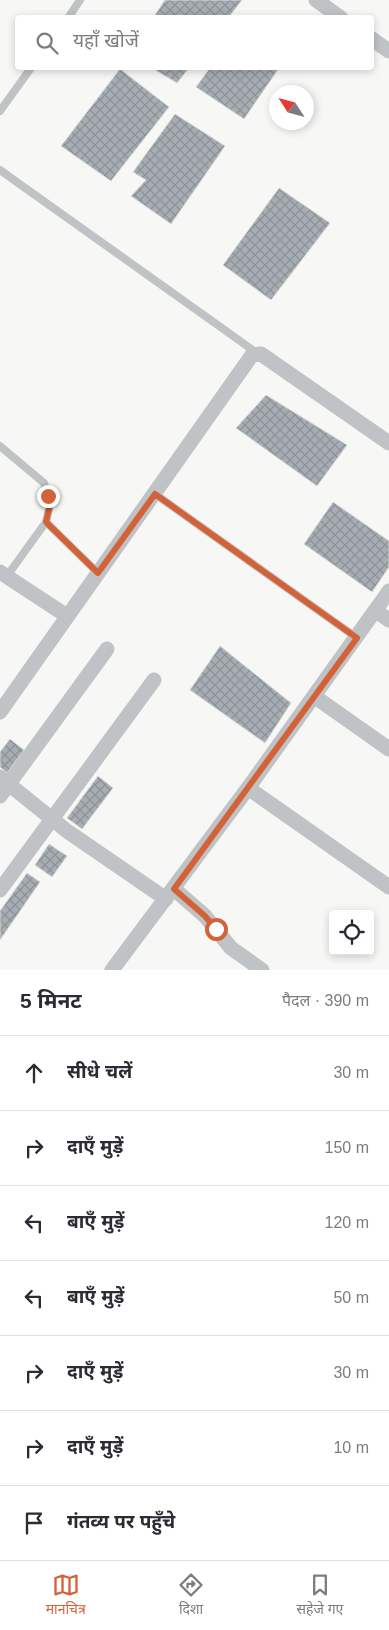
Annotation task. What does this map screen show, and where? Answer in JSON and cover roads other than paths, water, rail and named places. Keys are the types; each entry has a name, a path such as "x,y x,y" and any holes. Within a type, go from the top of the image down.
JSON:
{"street":[{"path":"316,0 337,15"},
{"path":"374,40 389,51"},
{"path":"0,712 155,494 250,356 256,353 261,354 389,443"},
{"path":"3,574 67,616"},
{"path":"112,970 248,788 389,591"},
{"path":"376,611 389,620"},
{"path":"107,649 3,786 53,819 98,853 205,916 231,948 262,970"},
{"path":"0,890 154,680"},
{"path":"314,696 389,749"},
{"path":"248,788 389,887"}],"lane":[{"path":"70,15 80,0"},
{"path":"0,110 30,70"},
{"path":"0,170 256,353"},
{"path":"0,446 44,483 49,509 46,522 3,574"},
{"path":"155,494 357,638"},
{"path":"46,522 98,573"}]}
